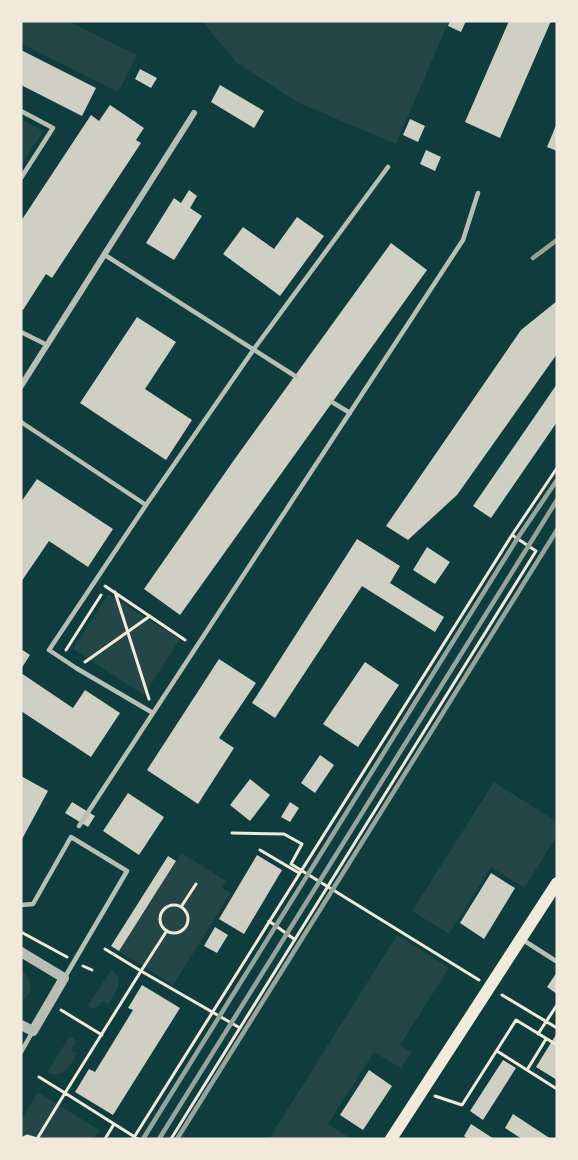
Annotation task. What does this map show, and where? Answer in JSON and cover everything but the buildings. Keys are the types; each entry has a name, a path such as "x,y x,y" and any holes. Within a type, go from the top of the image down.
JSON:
{"main road":[{"path":"391,1139 557,883"}],"street":[{"path":"21,386 194,113"},
{"path":"21,952 64,978 33,1031 21,1024"}],"lane":[{"path":"21,111 53,128 21,178"},
{"path":"153,713 49,650 254,349 388,167"},
{"path":"79,826 463,240 478,193"},
{"path":"105,255 295,376"},
{"path":"21,332 47,345"},
{"path":"332,402 350,413"},
{"path":"21,422 146,505"},
{"path":"21,905 33,904 71,837 127,871 64,978"},
{"path":"521,939 556,961"},
{"path":"21,1052 33,1031"}],"path":[{"path":"39,1077 136,1138 212,1011 512,535 557,468"},
{"path":"171,1139 536,550 512,535"},
{"path":"96,579 185,640"},
{"path":"61,659 106,586"},
{"path":"115,592 153,713"},
{"path":"76,668 150,616"},
{"path":"232,833 284,834 302,844 291,864 488,986"},
{"path":"260,850 299,873"},
{"path":"181,907 196,884"},
{"path":"167,906 181,907 186,912 188,920 186,927 173,934 166,932 159,919 161,912 167,906"},
{"path":"269,921 294,939"},
{"path":"21,932 92,970"},
{"path":"21,1139 27,1136 37,1139 166,932"},
{"path":"105,949 240,1028"},
{"path":"498,992 557,1028"},
{"path":"49,1003 102,1035"},
{"path":"538,1034 557,1005"},
{"path":"421,1092 462,1105 516,1020 557,1046"},
{"path":"527,1070 546,1039"},
{"path":"497,1051 557,1089"},
{"path":"105,1139 114,1124"}],"shaded area":[{"path":"21,21 68,21 137,55 118,92 21,43"},
{"path":"202,21 449,21 396,144 299,103 237,63"},
{"path":"21,119 43,131 21,166"},
{"path":"108,594 180,639 144,695 73,649"},
{"path":"494,782 557,822 557,836 524,888 491,867 449,934 412,911"},
{"path":"181,853 226,881 222,888 231,893 173,985 119,951"},
{"path":"397,935 449,968 400,1045 411,1052 401,1068 374,1052 328,1124 352,1139 269,1139"},
{"path":"21,969 29,981 30,990 26,998 21,1001"},
{"path":"111,970 118,978 118,987 108,1005 102,1001 98,1007 93,1009 88,1006"},
{"path":"70,1036 74,1039 75,1044 71,1051 77,1054 65,1071 57,1075 47,1072"},
{"path":"38,1092 99,1130 93,1139 21,1139 21,1120"}],"railway":[{"path":"533,258 557,240"},
{"path":"143,1139 517,539 557,480"},
{"path":"159,1139 557,500"},
{"path":"177,1139 557,530"}]}
